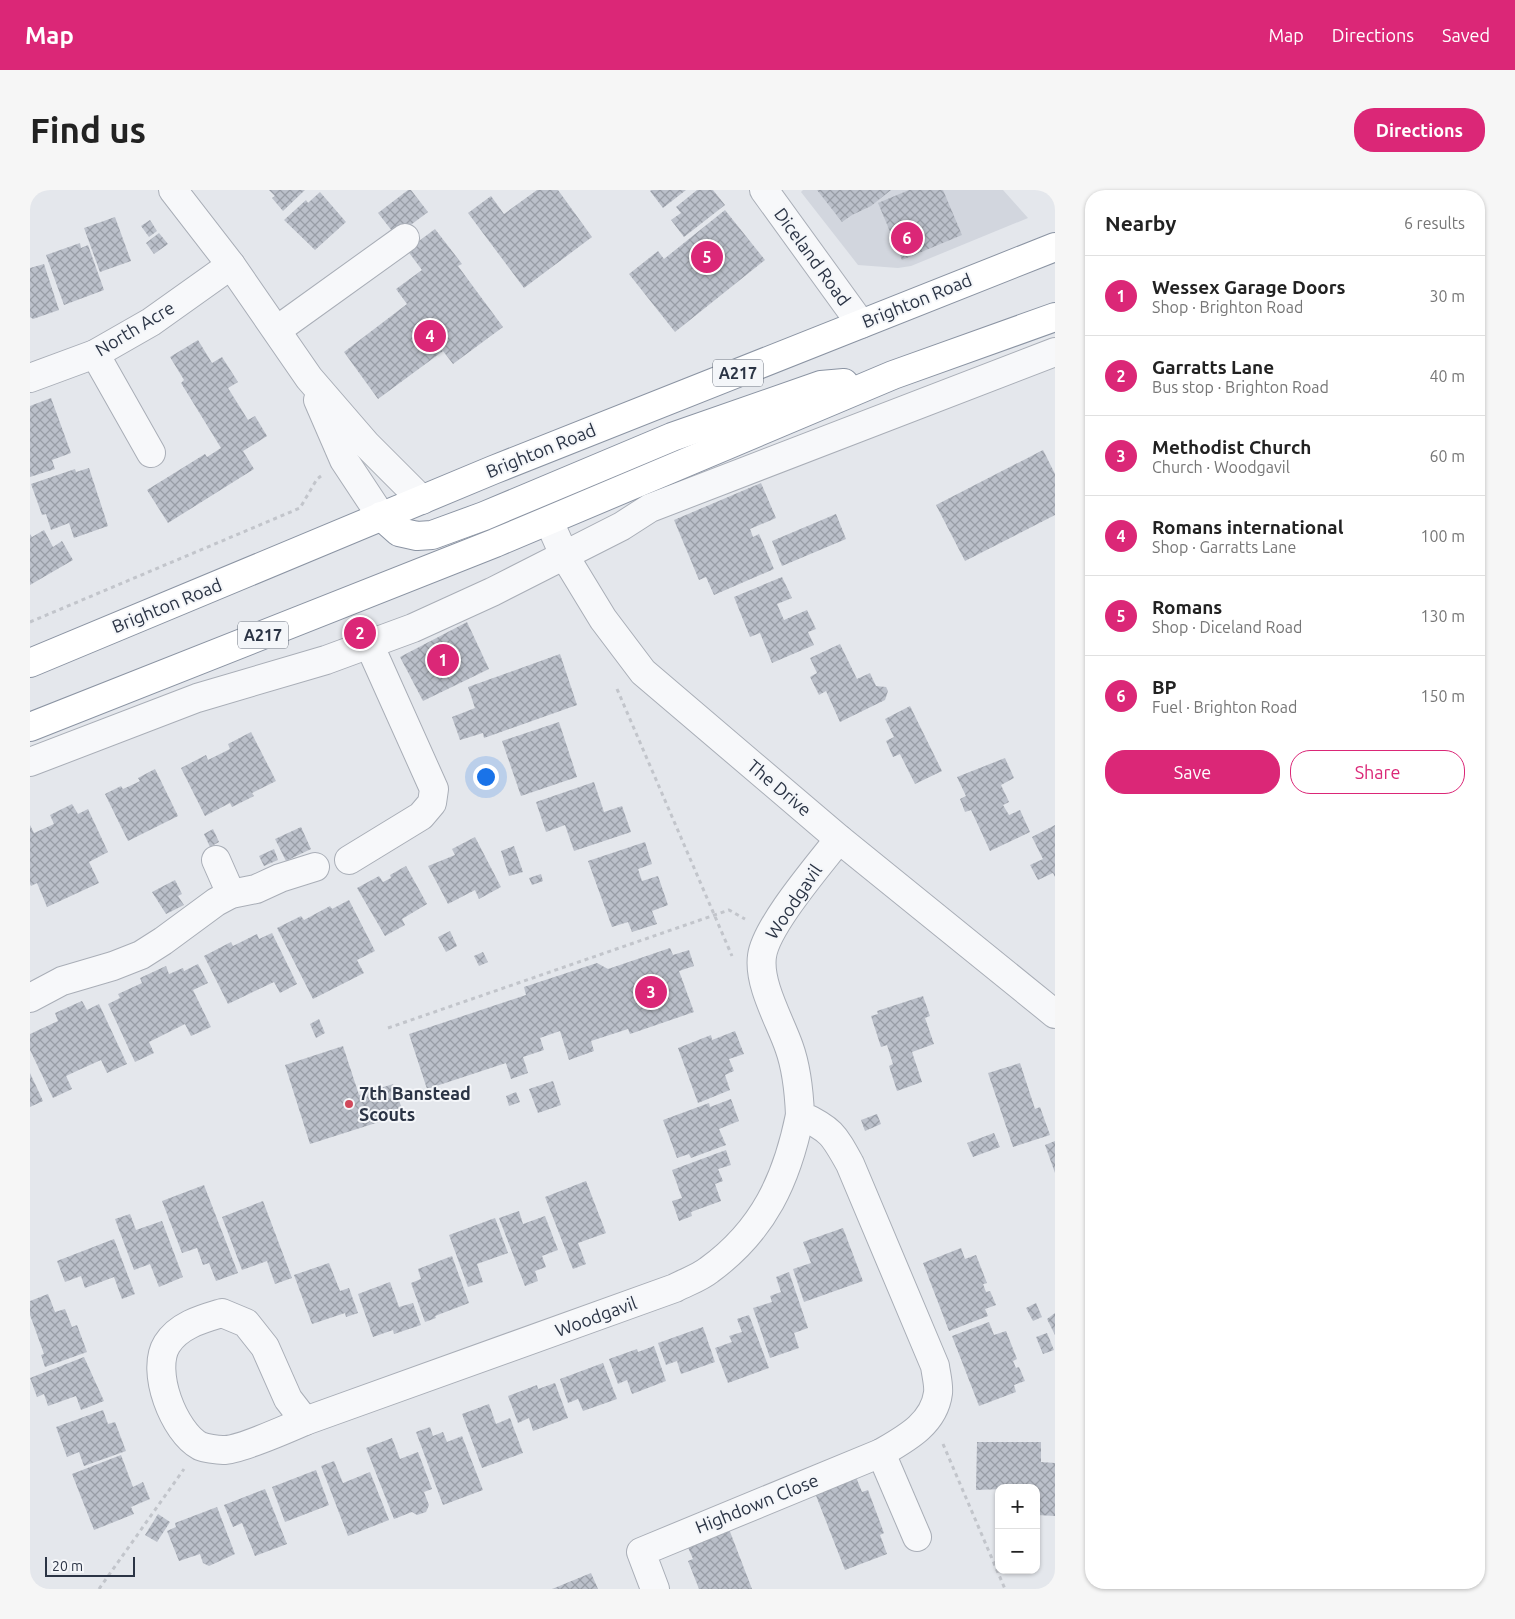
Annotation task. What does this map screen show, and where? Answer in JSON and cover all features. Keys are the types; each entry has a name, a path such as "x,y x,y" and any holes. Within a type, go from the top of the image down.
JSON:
{"highway":[{"name":"Brighton Road","path":"30,663 381,516 1055,247"},
{"name":"A217","path":"30,727 549,521 893,375 1055,317"},
{"path":"381,516 399,532 417,536 432,535 484,516 672,437 731,416 821,385 893,375"}],"street":[{"path":"173,190 231,265 309,378 366,444 422,500"},
{"name":"Diceland Road","path":"764,190 861,324"},
{"path":"277,330 405,238"},
{"name":"North Acre","path":"30,378 95,354 151,322 231,265"},
{"path":"30,762 198,698 326,660 413,628 564,555 668,501 1055,352"},
{"path":"95,354 151,453"},
{"path":"309,378 327,424 344,460 381,516"},
{"name":"The Drive","path":"549,521 564,555 603,618 643,672 839,838 1055,1014"},
{"path":"348,860 421,816 432,803 434,789 369,644"},
{"name":"Woodgavil","path":"200,1446 224,1450 675,1288 708,1272 739,1245 760,1218 778,1188 792,1154 800,1114 798,1084 790,1048 768,994 762,956 770,931 839,838"},
{"path":"216,860 231,894"},
{"path":"30,998 62,981 113,966 140,955 231,894 256,889 280,878 315,867"},
{"path":"800,1114 822,1125 835,1137 850,1164 935,1366 938,1392 931,1416"},
{"path":"200,1446 180,1426 166,1399 160,1372 166,1345 180,1330 198,1320 222,1314 246,1323 265,1347 288,1399 306,1421"},
{"name":"Highdown Close","path":"656,1589 641,1552 881,1453 909,1437 931,1416"},
{"path":"881,1453 917,1537"}],"path":[{"path":"30,622 300,508 317,479"},
{"path":"616,686 733,961"},
{"path":"388,1028 729,910 770,931"},
{"path":"931,1416 1005,1589"},
{"path":"99,1589 200,1446"}],"shaded area":[{"path":"803,190 1003,190 1028,218 911,266 898,268 858,265 801,192"}],"building":[{"path":"269,190 305,190 283,211 272,198 275,196"},
{"path":"408,190 411,190 428,212 396,236 378,213"},
{"path":"537,190 558,190 592,237 524,288 468,213 491,196 504,214"},
{"path":"686,190 663,208 650,191"},
{"path":"697,190 713,190 725,205 684,237 671,220 681,213 676,207"},
{"path":"817,190 891,190 871,206 842,222"},
{"path":"909,190 943,190 962,235 902,260 878,203"},
{"path":"320,192 346,222 315,250 284,220 306,200 308,203"},
{"path":"725,210 765,260 675,332 629,274 658,251 664,259"},
{"path":"115,217 131,261 100,272 84,228"},
{"path":"150,220 157,231 149,237 141,226"},
{"path":"435,229 462,264 458,266 503,327 453,364 443,351 378,399 344,352 407,304 396,289 422,270 407,250"},
{"path":"159,233 168,244 154,254 146,243"},
{"path":"80,243 81,248 88,245 104,290 64,305 46,255"},
{"path":"44,264 59,310 33,319 30,317 30,268"},
{"path":"198,340 212,363 222,357 238,382 228,388 248,420 255,416 267,436 243,451 254,469 168,523 147,490 205,454 207,457 221,448 181,383 184,380 170,357"},
{"path":"51,398 71,453 52,460 55,469 30,477 30,406"},
{"path":"1043,450 1055,474 1055,515 965,561 936,505"},
{"path":"89,468 108,526 74,538 69,523 51,530 46,514 42,515 31,484 75,469 76,472"},
{"path":"761,483 776,518 750,529 753,537 759,534 774,569 714,595 706,577 699,580 674,520"},
{"path":"836,514 846,539 782,566 772,541"},
{"path":"44,530 53,547 62,541 73,560 30,585 30,534 32,537"},
{"path":"782,577 792,598 777,604 784,620 807,610 816,629 808,632 814,645 772,663 760,633 750,637 734,597"},
{"path":"467,622 489,669 423,701 400,657"},
{"path":"840,644 857,679 870,673 876,686 886,687 888,691 885,700 840,722 826,691 819,695 810,677 817,673 810,658"},
{"path":"560,654 577,705 484,738 483,733 460,740 452,717 475,708 468,687"},
{"path":"910,706 942,771 915,784 900,754 893,757 886,741 894,737 885,719"},
{"path":"559,722 577,777 521,796 502,741"},
{"path":"251,732 276,781 252,793 254,796 232,807 230,803 205,816 181,768 206,755 208,760 230,749 228,744"},
{"path":"1005,758 1014,778 1001,785 1009,802 1003,805 1009,815 1020,810 1030,832 990,851 971,810 965,812 960,799 966,796 957,777"},
{"path":"155,769 178,816 128,841 105,794 121,786 123,789 140,781 138,778"},
{"path":"594,782 604,812 622,806 631,832 574,851 565,825 546,832 536,802"},
{"path":"72,804 78,814 88,809 108,852 89,862 99,883 47,907 37,883 31,886 30,884 30,825 34,833 54,824 50,815"},
{"path":"1055,825 1055,877 1053,873 1038,880 1030,865 1043,859 1032,837"},
{"path":"301,827 311,849 286,861 275,839"},
{"path":"213,829 219,842 210,847 204,834"},
{"path":"475,837 501,887 479,899 475,890 448,904 428,866 455,855 452,849"},
{"path":"645,842 652,864 638,869 642,881 658,876 668,905 652,911 657,924 632,932 628,922 612,927 588,861"},
{"path":"514,846 523,872 509,876 501,851"},
{"path":"274,849 278,860 264,866 259,856"},
{"path":"406,866 427,904 402,919 405,925 385,936 357,888 379,876 383,882 391,878 390,875"},
{"path":"541,874 543,881 532,885 529,878"},
{"path":"175,880 182,894 178,896 184,905 166,914 152,892"},
{"path":"349,900 375,951 357,960 364,973 313,999 277,928 301,916 304,920 330,906 332,909"},
{"path":"450,931 457,946 446,952 438,937"},
{"path":"272,933 297,984 280,993 274,982 228,1004 204,956 231,942 233,946 257,934 259,939"},
{"path":"670,948 673,955 689,950 694,966 679,971 694,1012 630,1034 628,1029 591,1041 594,1051 569,1060 560,1031 540,1038 544,1050 523,1057 528,1073 511,1079 506,1063 427,1089 409,1034 526,995 524,987 597,963 608,969"},
{"path":"483,952 488,962 479,966 474,956"},
{"path":"198,964 208,983 193,990 211,1027 191,1036 185,1024 149,1042 154,1053 135,1062 108,1004 120,998 118,994 142,983 140,978 166,966 169,974 183,968 184,971"},
{"path":"923,996 930,1016 925,1018 934,1044 912,1052 922,1082 897,1091 889,1066 893,1064 887,1045 881,1047 871,1016 878,1014 877,1011"},
{"path":"82,1001 87,1010 99,1004 127,1064 107,1073 101,1060 81,1069 66,1076 72,1089 53,1098 30,1050 30,1034 58,1021 55,1013"},
{"path":"319,1019 325,1033 316,1038 310,1024"},
{"path":"735,1031 744,1054 729,1059 734,1071 725,1075 730,1090 698,1103 678,1048 711,1035 712,1040"},
{"name":"7th Banstead Scouts","path":"343,1046 359,1095 393,1084 404,1114 310,1144 285,1065"},
{"path":"1020,1063 1035,1109 1040,1107 1050,1135 1013,1147 988,1073"},
{"path":"30,1073 43,1101 30,1107"},
{"path":"553,1081 561,1105 538,1113 529,1089"},
{"path":"516,1092 520,1102 509,1106 506,1096"},
{"path":"731,1099 739,1121 719,1129 726,1145 691,1158 689,1154 677,1158 663,1120 709,1103 710,1107"},
{"path":"877,1114 881,1124 865,1131 861,1120"},
{"path":"994,1133 1000,1147 973,1157 967,1143"},
{"path":"1055,1141 1055,1173 1045,1145"},
{"path":"726,1150 731,1165 718,1169 723,1181 715,1184 721,1201 691,1212 692,1216 679,1221 672,1201 682,1198 672,1170"},
{"path":"586,1181 606,1233 578,1243 586,1264 573,1269 545,1197"},
{"path":"204,1185 238,1273 216,1281 209,1263 203,1265 197,1248 182,1253 162,1201"},
{"path":"263,1201 292,1278 275,1284 267,1261 242,1270 222,1217"},
{"path":"519,1211 523,1224 545,1216 558,1250 542,1256 546,1267 535,1271 538,1281 525,1286 499,1218"},
{"path":"130,1214 136,1230 162,1221 183,1277 159,1287 150,1264 134,1270 115,1219"},
{"path":"495,1218 508,1253 477,1264 483,1282 468,1287 449,1235"},
{"path":"843,1228 863,1281 804,1302 793,1269 811,1263 803,1242"},
{"path":"114,1239 135,1294 122,1299 114,1277 85,1288 81,1276 65,1282 57,1261"},
{"path":"961,1248 965,1259 976,1255 987,1283 983,1284 986,1292 990,1291 996,1305 985,1309 988,1316 949,1331 923,1263"},
{"path":"452,1256 469,1303 435,1316 436,1318 425,1322 411,1283 421,1279 418,1269"},
{"path":"329,1263 340,1291 349,1288 358,1313 346,1317 345,1313 312,1324 294,1275"},
{"path":"789,1272 808,1328 794,1333 799,1348 770,1358 753,1308 772,1302 770,1296 781,1292 776,1277"},
{"path":"390,1282 399,1307 413,1303 421,1325 394,1334 393,1330 373,1337 358,1294"},
{"path":"48,1294 55,1312 65,1309 72,1327 77,1325 87,1352 45,1367 41,1355 44,1354 30,1315 30,1301"},
{"path":"1036,1303 1042,1317 1033,1321 1026,1308"},
{"path":"1055,1313 1055,1335 1047,1319"},
{"path":"749,1315 769,1368 728,1383 715,1348 732,1342 729,1336 742,1332 737,1319"},
{"path":"989,1322 994,1335 1006,1331 1017,1359 1013,1361 1016,1368 1019,1367 1025,1381 1014,1385 1016,1392 979,1406 952,1336"},
{"path":"703,1327 715,1362 681,1374 677,1361 666,1365 658,1343"},
{"path":"1047,1333 1054,1350 1043,1354 1036,1337"},
{"path":"654,1346 666,1381 632,1394 627,1380 618,1384 609,1359 637,1349 638,1352"},
{"path":"84,1357 104,1401 81,1410 76,1396 48,1406 44,1394 37,1397 30,1378"},
{"path":"603,1363 617,1399 583,1411 578,1399 568,1403 560,1379"},
{"path":"555,1383 568,1418 533,1431 529,1418 518,1423 508,1396 537,1385 538,1389"},
{"path":"489,1404 496,1424 510,1418 523,1453 482,1468 462,1414"},
{"path":"103,1410 108,1424 115,1422 126,1451 84,1466 79,1452 67,1457 56,1427"},
{"path":"430,1427 433,1436 443,1432 447,1442 462,1436 483,1490 443,1505 416,1432"},
{"path":"392,1438 400,1459 418,1452 432,1489 424,1492 429,1505 426,1512 417,1515 412,1512 394,1519 366,1448"},
{"path":"977,1442 1041,1442 1041,1462 1055,1463 1055,1516 1040,1515 1040,1484 995,1484 995,1489 976,1490"},
{"path":"121,1455 133,1487 143,1482 150,1499 131,1507 134,1514 94,1530 72,1474"},
{"path":"334,1461 343,1483 370,1472 389,1520 348,1536 321,1466"},
{"path":"316,1470 329,1505 285,1522 272,1487"},
{"path":"856,1477 862,1492 868,1490 884,1533 880,1535 887,1554 845,1570 815,1493"},
{"path":"265,1489 287,1544 255,1556 242,1523 233,1527 224,1505"},
{"path":"217,1507 235,1554 209,1566 203,1563 200,1554 179,1561 167,1531 176,1527 175,1523"},
{"path":"158,1514 170,1522 157,1542 145,1535"},
{"path":"729,1529 752,1589 699,1589 688,1561 693,1559 687,1545"},
{"path":"591,1573 598,1589 552,1589"}],"place":[{"name":"BP","path":"907,238"},
{"name":"Romans","path":"707,257"},
{"name":"Romans international","path":"430,336"},
{"name":"Garratts Lane","path":"360,633"},
{"name":"Wessex Garage Doors","path":"443,660"},
{"name":"Methodist Church","path":"651,992"},
{"name":"7th Banstead Scouts","path":"349,1104"}]}
